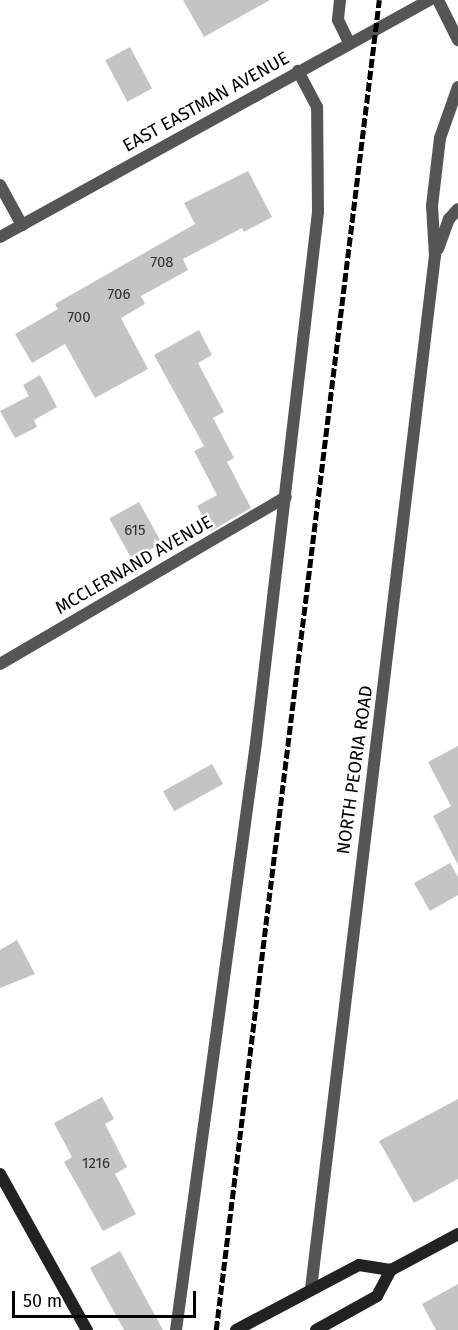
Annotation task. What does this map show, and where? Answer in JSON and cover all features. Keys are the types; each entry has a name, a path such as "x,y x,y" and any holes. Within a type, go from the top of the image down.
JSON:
{"main road":[{"path":"0,1174 87,1330"},
{"path":"316,1330 376,1296 391,1270 458,1234"},
{"path":"236,1330 358,1265 391,1270"}],"street":[{"path":"340,0 338,20 349,43"},
{"name":"EAST EASTMAN AVENUE","path":"0,237 430,0"},
{"path":"438,0 458,40"},
{"path":"176,1330 286,497 318,212 317,107 298,71"},
{"name":"NORTH PEORIA ROAD","path":"311,1289 435,256 432,206 440,138 458,87"},
{"path":"0,184 22,225"},
{"name":"NORTH PEORIA ROAD","path":"435,256 449,219 458,209"},
{"name":"MCCLERNAND AVENUE","path":"0,664 286,497"}],"building":[{"path":"183,0 270,0 204,37"},
{"path":"130,47 152,88 127,102 105,60"},
{"path":"248,171 272,217 244,232 242,228 183,259 188,270 141,296 145,304 121,318 148,369 95,398 65,344 32,363 15,334 58,309 55,304 195,224 184,203"},
{"path":"199,330 212,355 198,363 224,412 213,418 234,458 227,462 251,508 211,531 197,506 217,495 194,451 204,446 154,355"},
{"path":"40,375 57,407 34,420 37,427 15,438 0,411 29,396 23,385"},
{"path":"139,502 162,543 132,560 109,518"},
{"path":"458,746 458,865 433,816 451,806 428,762"},
{"path":"212,764 223,784 174,811 163,791"},
{"path":"450,863 458,877 458,895 430,911 414,883"},
{"path":"17,940 35,974 0,988 0,950"},
{"path":"102,1097 114,1119 105,1124 127,1167 115,1174 136,1214 103,1231 64,1162 72,1157 54,1123"},
{"path":"458,1099 458,1179 414,1203 379,1141"},
{"path":"120,1251 163,1330 124,1330 90,1268"},
{"path":"458,1284 458,1330 436,1330 422,1304"}],"railway":[{"path":"216,1330 379,0"}]}
